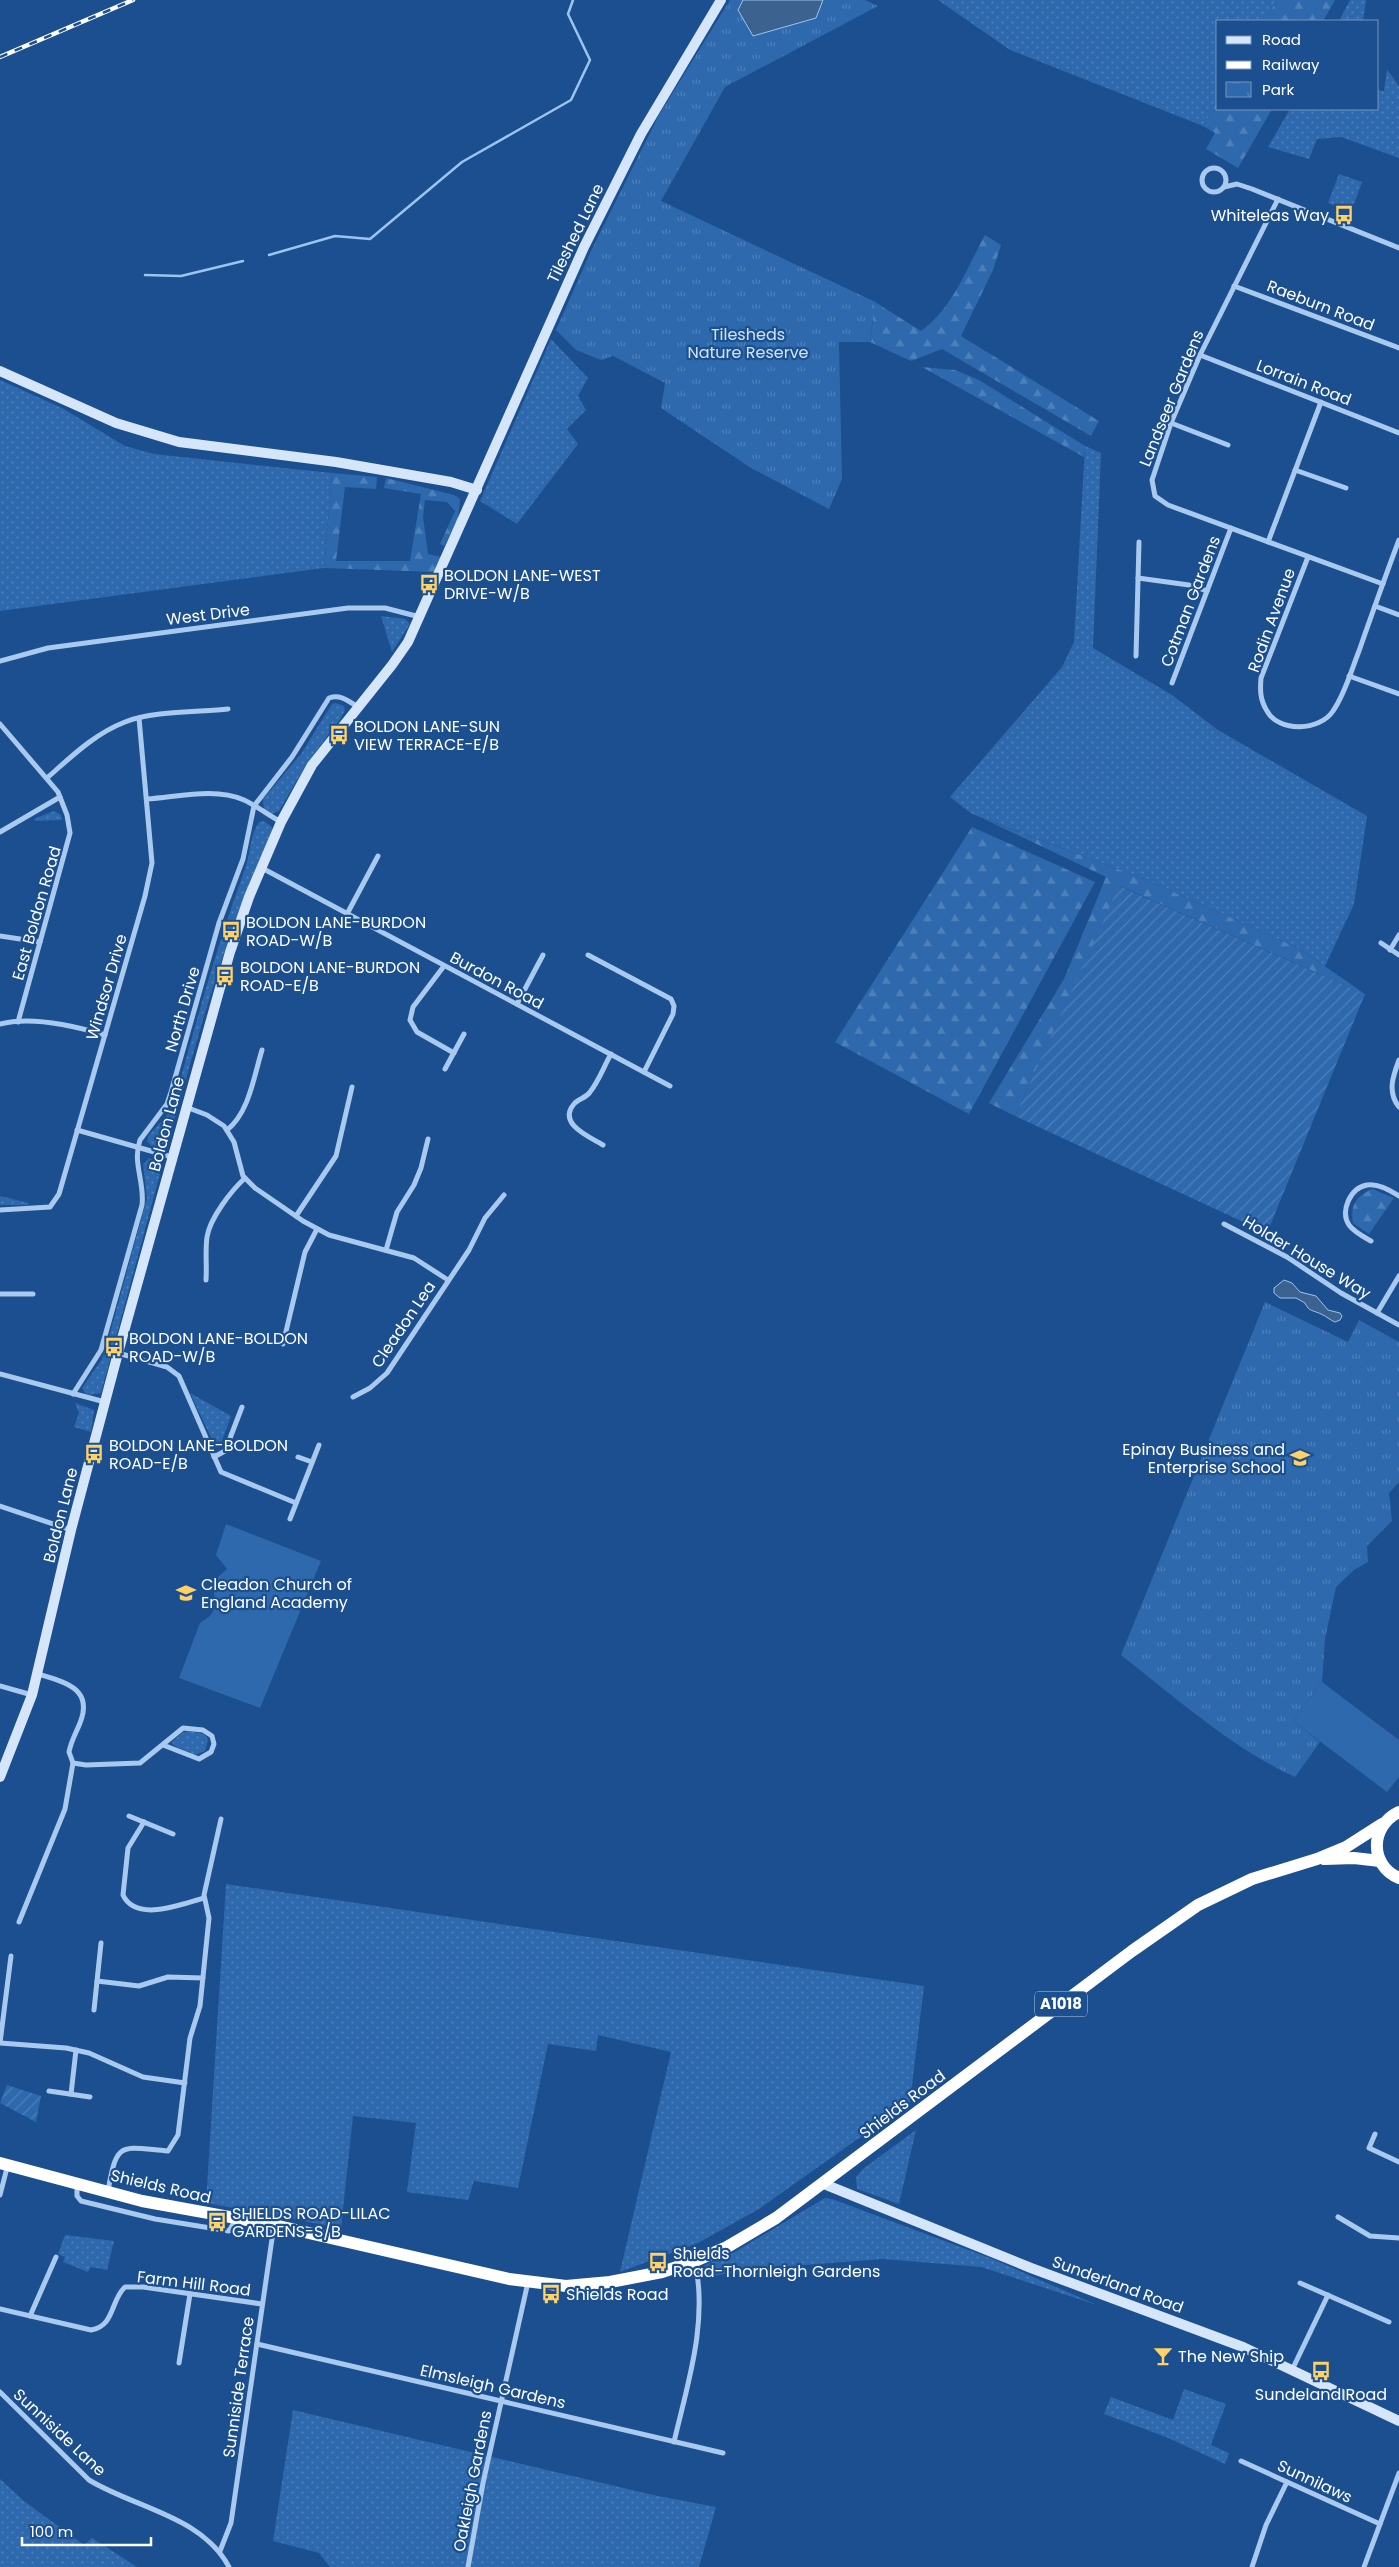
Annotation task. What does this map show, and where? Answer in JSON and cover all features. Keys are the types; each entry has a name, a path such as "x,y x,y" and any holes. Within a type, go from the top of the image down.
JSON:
{"highway":[{"name":"Shields Road","path":"3,2162 142,2201 274,2225 528,2282 566,2286 610,2282 662,2272 728,2247 776,2218 824,2184 1132,1951 1198,1905 1252,1879 1317,1859 1346,1846 1393,1815"},
{"name":"A1018","path":"1380,1861 1376,1842 1393,1815"},
{"name":"Shields Road","path":"1317,1859 1354,1858 1380,1861"},
{"path":"1380,1861 1387,1871 1399,1878"}],"street":[{"name":"Tileshed Lane","path":"358,707 392,666 408,642 478,490 584,248 641,134 721,0"},
{"path":"1237,184 1224,187 1218,192 1211,192 1204,188 1202,181 1204,173 1211,168 1219,169 1237,184 1399,248"},
{"path":"1224,187 1225,175"},
{"name":"Landseer Gardens","path":"1278,199 1200,354 1171,423 1152,480 1155,496 1168,505 1383,584"},
{"name":"Raeburn Road","path":"1234,286 1399,348"},
{"name":"Lorrain Road","path":"1200,354 1399,432"},
{"path":"0,371 116,423 179,442 336,462 451,482 478,490"},
{"path":"1268,542 1321,402"},
{"path":"1171,423 1228,445"},
{"path":"1295,470 1346,488"},
{"name":"Cotman Gardens","path":"1172,683 1231,528"},
{"name":"Rodin Avenue","path":"1308,557 1261,678 1260,696 1268,713 1280,722 1294,728 1315,724 1333,713 1349,676 1399,540"},
{"path":"1136,656 1139,542"},
{"path":"1138,578 1189,585 1207,591"},
{"path":"1375,606 1399,615"},
{"name":"West Drive","path":"0,661 48,648 348,608 385,608 420,617"},
{"path":"1349,676 1399,694"},
{"name":"North Drive","path":"138,1147 143,1135 167,1104 172,1092 219,923 243,859 254,806 292,757 329,698 335,696 342,697 358,707"},
{"name":"Boldon Lane","path":"0,1777 32,1695 38,1674 71,1530 118,1353 230,952 260,867 282,822 312,765 358,707"},
{"path":"47,778 85,745 104,732 126,721 228,710"},
{"name":"Windsor Drive","path":"0,1210 50,1207 59,1194 105,1035 150,876 147,799 140,718"},
{"name":"East Boldon Road","path":"0,724 47,778 60,797 67,814 70,834 69,845 18,1022"},
{"path":"147,799 216,794 229,795 254,806 282,822"},
{"path":"0,832 60,797"},
{"path":"347,914 378,856"},
{"name":"Burdon Road","path":"260,867 670,1086"},
{"path":"0,936 40,942"},
{"path":"1390,950 1399,936"},
{"path":"1381,943 1399,955"},
{"path":"517,1004 543,955"},
{"path":"588,955 671,999 674,1006 674,1014 644,1072"},
{"path":"444,966 413,1007 410,1020 417,1032 454,1053"},
{"path":"0,1024 18,1022 69,1025 105,1035"},
{"path":"445,1069 464,1034"},
{"path":"227,1130 238,1122 262,1050"},
{"path":"603,1145 577,1130 572,1125 570,1112 573,1105 590,1092 611,1054"},
{"path":"1399,1060 1391,1086 1393,1097 1399,1107"},
{"path":"296,1216 336,1156 352,1087"},
{"path":"186,1107 207,1115 227,1130 234,1142 240,1170 245,1178 232,1190 207,1236 206,1280"},
{"path":"77,1130 172,1156"},
{"path":"386,1250 397,1212 414,1185 421,1168 428,1139"},
{"path":"74,1394 101,1350 142,1205 144,1194 138,1167 138,1147"},
{"name":"Cleadon Lea","path":"245,1178 317,1230 414,1258 448,1280"},
{"path":"1371,1241 1349,1225 1346,1216 1346,1206 1351,1196 1359,1188 1368,1184 1378,1186 1399,1196"},
{"name":"Cleadon Lea","path":"353,1398 370,1388 387,1373 469,1250 486,1218 504,1195"},
{"name":"Holder House Way","path":"1224,1224 1287,1256 1341,1293 1399,1325"},
{"path":"283,1344 304,1252 317,1230"},
{"path":"1377,1313 1399,1276"},
{"path":"0,1294 33,1294"},
{"path":"118,1353 167,1367 179,1376 220,1472 225,1476 296,1502"},
{"path":"0,1374 105,1402"},
{"path":"214,1457 224,1451 227,1446 242,1407"},
{"path":"290,1520 319,1445"},
{"path":"298,1457 312,1462"},
{"path":"0,1506 71,1530"},
{"path":"19,1922 60,1823 73,1763 69,1752 82,1718 84,1702 79,1691 67,1683 38,1674"},
{"path":"0,1686 32,1695"},
{"path":"73,1763 86,1765 140,1763 183,1728 202,1730 212,1736 214,1744 211,1752 199,1759 163,1745"},
{"path":"129,1816 173,1834"},
{"path":"108,2191 118,2151 127,2147 168,2151 178,2135 190,2038 200,2006 209,1918 204,1898 208,1872 221,1819"},
{"path":"144,1822 128,1848 123,1895 126,1901 138,1908 156,1910 204,1898"},
{"path":"94,2010 101,1943"},
{"path":"11,1956 0,2043 76,2050 89,2053 143,2077 184,2083"},
{"path":"97,1981 139,1986 168,1977 203,1978"},
{"path":"71,2094 76,2050"},
{"path":"49,2091 90,2097"},
{"path":"1375,2134 1368,2148 1399,2162"},
{"path":"0,2195 3,2162"},
{"path":"77,2183 77,2196 82,2201 155,2219 229,2231 237,2219"},
{"name":"Sunderland Road","path":"824,2184 1031,2268 1195,2327 1292,2370 1399,2421"},
{"path":"1338,2217 1370,2236 1399,2238"},
{"name":"Sunniside Terrace","path":"220,2551 232,2523 274,2225"},
{"path":"30,2316 56,2257"},
{"path":"674,2442 699,2330 700,2304 695,2261"},
{"name":"Oakleigh Gardens","path":"468,2567 483,2483 528,2282"},
{"path":"1300,2283 1389,2322"},
{"name":"Farm Hill Road","path":"0,2309 90,2330 98,2329 108,2321 119,2292 125,2287 262,2304"},
{"path":"179,2363 190,2294"},
{"path":"1292,2370 1328,2295"},
{"name":"Elmsleigh Gardens","path":"257,2344 723,2453"},
{"name":"Sunniside Lane","path":"0,2392 89,2480 105,2490 148,2507 199,2533 220,2551 229,2567"},
{"name":"Sunnilaws","path":"1241,2461 1380,2524"},
{"path":"1364,2567 1399,2473"},
{"path":"1252,2567 1266,2525 1287,2482"}],"green space":[{"name":"Tilesheds Nature Reserve","path":"730,0 865,0 878,6 725,87 661,201 875,302 870,342 839,342 842,479 829,509 751,468 661,408 665,383 613,356 601,360 576,350 556,330 591,251 659,115"},
{"path":"938,0 1277,0 1266,20 1216,20 1216,104 1203,126 1010,50"},
{"path":"1277,0 1335,0 1324,20 1266,20"},
{"path":"1350,0 1366,0 1363,20 1340,20"},
{"path":"1387,69 1399,86 1399,158 1341,137 1317,139 1309,159 1268,147 1289,110 1379,110 1379,90 1384,91"},
{"path":"1216,104 1216,110 1271,110 1238,168 1206,149 1215,133 1203,126"},
{"path":"1339,174 1362,182 1351,212 1328,203"},
{"path":"668,205 875,302 921,331 932,322 950,300 985,235 1001,245 993,270 961,336 1099,421 1091,436 942,349 911,361 870,342 873,320"},
{"path":"551,339 588,378 578,396 586,410 567,429 578,444 517,524 480,501"},
{"path":"922,367 955,370 979,380 1085,446 1084,457"},
{"path":"0,380 62,408 125,446 154,454 332,473 324,568 0,611"},
{"path":"1085,446 1101,453 1093,648 1172,695 1218,730 1367,816 1354,904 1325,966 1300,949 1147,880 972,814 950,797 1062,667 1074,642"},
{"path":"332,473 377,477 376,489 345,487 336,561 410,561 421,494 384,488 386,478 454,495 460,499 458,520 444,546 440,544 455,511 447,502 425,500 423,517 428,554 441,557 434,572 324,568"},
{"path":"381,616 405,619 410,624 392,652"},
{"path":"336,703 344,706 345,710 341,718 307,763 279,811 271,814 264,809 263,799 301,754 332,704"},
{"path":"54,811 61,815 62,820 35,821 34,819"},
{"path":"982,818 1147,880 1300,949 1365,994 1120,886 1015,1116 989,1103 1064,979 1106,877"},
{"path":"264,821 272,827 272,832 255,870 226,948 166,1149 154,1149 147,1141 149,1135 167,1115 175,1099 216,955 247,863 253,833 259,822"},
{"path":"972,827 1095,882 969,1114 835,1042"},
{"path":"1119,886 1365,994 1267,1233 1015,1116"},
{"path":"149,1158 160,1163 161,1170 101,1393 90,1395 85,1393 82,1388 102,1359 107,1344 147,1198 143,1164"},
{"path":"1372,1189 1394,1198 1369,1234 1353,1223 1352,1212 1355,1203 1361,1195"},
{"path":"0,1196 29,1203 28,1205 0,1205"},
{"name":"Epinay Business and Enterprise School","path":"1265,1302 1348,1342 1359,1320 1399,1342 1399,1482 1389,1493 1392,1521 1367,1546 1368,1562 1354,1570 1336,1587 1325,1639 1322,1682 1293,1721 1320,1742 1295,1777 1249,1752 1227,1737 1121,1655"},
{"path":"190,1393 231,1416 222,1441 216,1448"},
{"path":"75,1403 94,1410 91,1432 74,1427 79,1413"},
{"path":"226,1524 321,1561 260,1708 179,1678 200,1623 210,1616 215,1608 214,1590 210,1584 227,1569 216,1555"},
{"path":"1322,1682 1399,1740 1399,1777 1387,1792 1293,1721"},
{"path":"188,1731 205,1734 208,1740 205,1751 195,1755 173,1745 172,1742 182,1733"},
{"path":"226,1884 924,1986 910,2102 759,2209 698,2243 620,2272 671,2052 598,2035 596,2051 548,2044 518,2188 474,2181 468,2200 407,2192 416,2123 353,2116 341,2228 206,2203"},
{"path":"7,2085 41,2096 36,2122 0,2103"},
{"path":"916,2130 899,2204 857,2189 856,2177 864,2168"},
{"path":"825,2198 990,2258 1097,2305 981,2267 883,2259 753,2269 702,2278 705,2265 733,2253"},
{"path":"65,2235 114,2241 107,2270 91,2267 88,2272 63,2262 65,2257 58,2254"},
{"path":"1184,2389 1226,2404 1211,2445 1229,2453 1225,2464 1166,2437 1104,2414 1111,2397 1173,2420"},
{"path":"293,2410 653,2495 716,2507 699,2567 330,2567 319,2553 273,2541"},
{"path":"0,2479 24,2501 84,2545 92,2538 137,2567 0,2567"}],"shaded area":[{"path":"743,0 823,0 816,18 753,36 738,10"},
{"path":"1284,1280 1292,1283 1300,1292 1316,1296 1328,1310 1340,1313 1342,1316 1340,1320 1335,1322 1308,1308 1305,1303 1296,1298 1280,1298 1274,1293 1274,1288"}],"waterway":[{"path":"269,255 335,236 370,239 462,162 571,100 590,60 568,14 573,0"},
{"path":"145,275 181,276 243,261"}],"railway":[{"path":"0,57 133,0"}],"place":[{"name":"Whiteleas Way","path":"1344,215"},
{"name":"BOLDON LANE-WEST DRIVE-W/B","path":"429,584"},
{"name":"BOLDON LANE-SUN VIEW TERRACE-E/B","path":"339,735"},
{"name":"BOLDON LANE-BURDON ROAD-W/B","path":"231,931"},
{"name":"BOLDON LANE-BURDON ROAD-E/B","path":"225,976"},
{"name":"BOLDON LANE-BOLDON ROAD-W/B","path":"114,1347"},
{"name":"BOLDON LANE-BOLDON ROAD-E/B","path":"94,1454"},
{"name":"Epinay Business and Enterprise School","path":"1300,1458"},
{"name":"Cleadon Church of England Academy","path":"186,1593"},
{"name":"SHIELDS ROAD-LILAC GARDENS-S/B","path":"217,2222"},
{"name":"Shields Road-Thornleigh Gardens","path":"658,2262"},
{"name":"Shields Road","path":"551,2294"},
{"name":"The New Ship","path":"1163,2356"},
{"name":"Sundeland Road","path":"1321,2371"}]}
